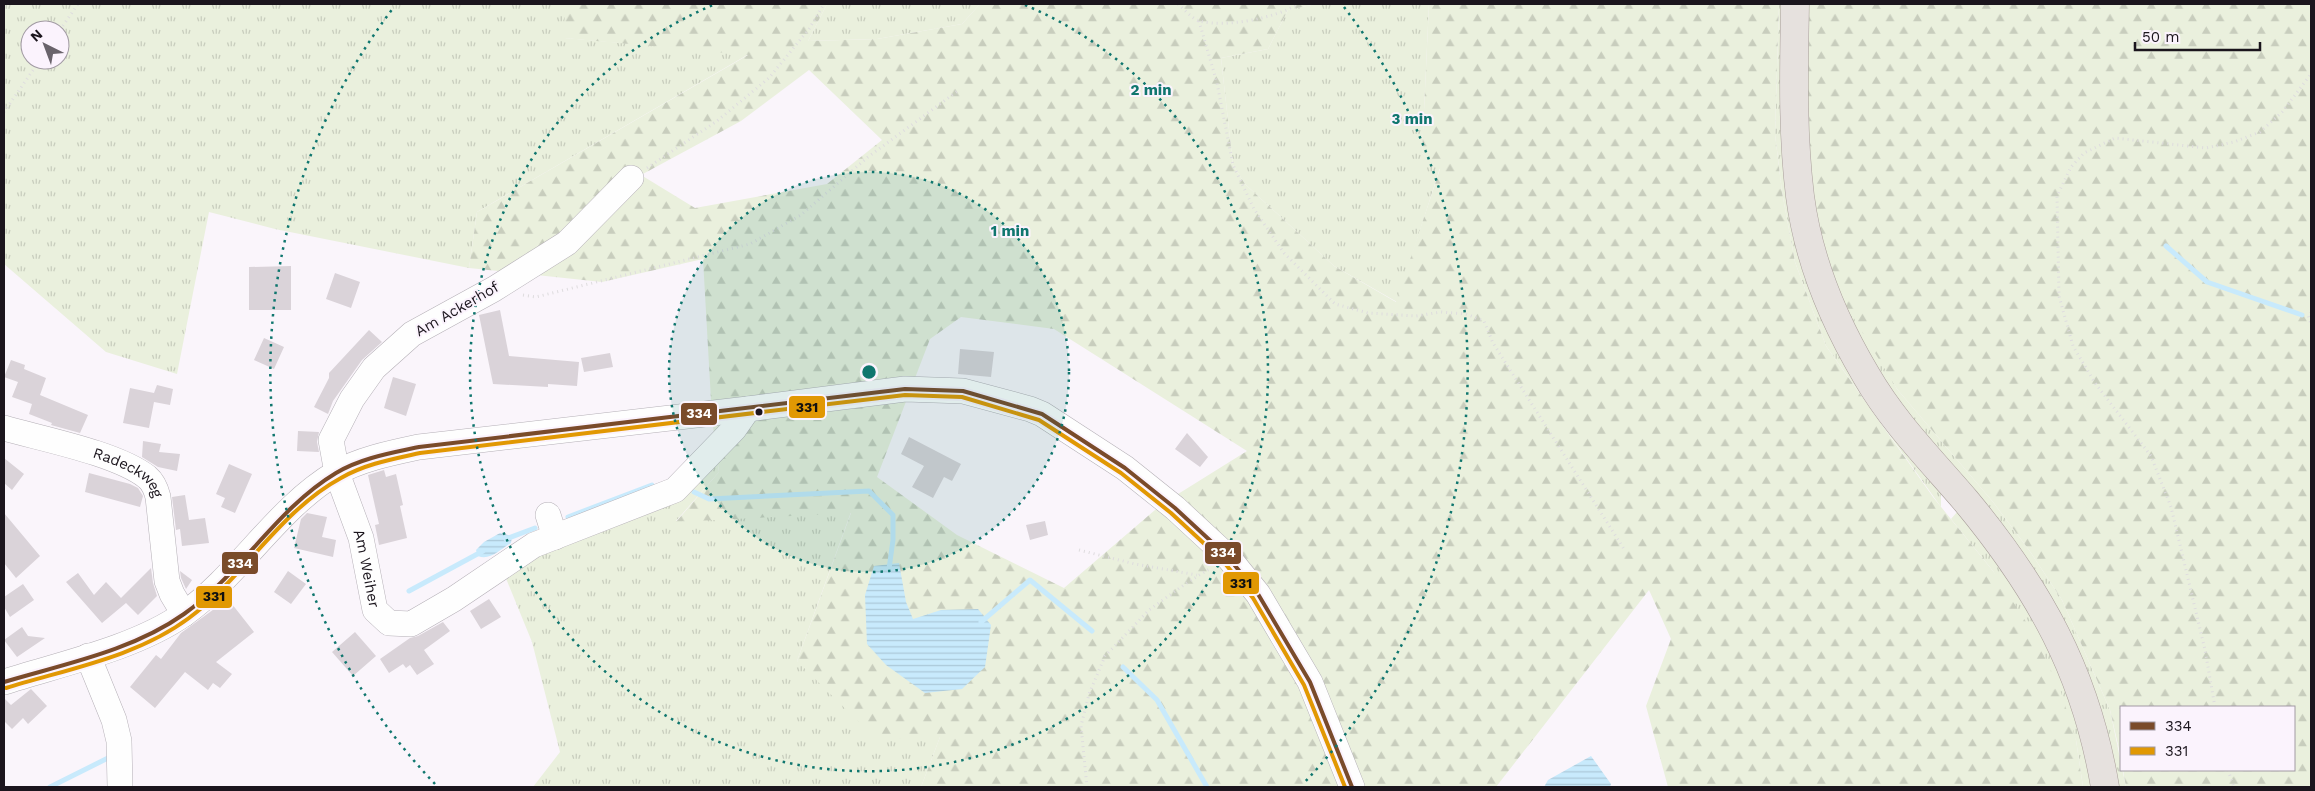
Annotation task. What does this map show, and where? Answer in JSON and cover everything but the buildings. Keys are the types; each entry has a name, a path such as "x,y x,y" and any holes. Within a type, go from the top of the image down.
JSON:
{"main road":[{"path":"1795,4 1794,97 1800,196 1809,242 1824,288 1848,342 1882,399 1901,426 2008,554 2048,616 2079,683 2098,748 2105,787"}],"street":[{"name":"Am Ackerhof","path":"337,473 331,440 352,399 374,368 412,334 494,289 567,243 631,178"},
{"path":"4,682 139,638 184,614 238,566 301,498 337,473 376,456 419,447 748,409 905,388 963,391 1042,414 1126,468 1175,508 1228,557 1258,594 1310,682 1352,787"},
{"name":"Am Weiher","path":"337,473 361,538 375,610 389,623 411,624 454,599 534,546 552,526 675,490 734,429 748,409"},
{"name":"Radeckweg","path":"4,428 122,463 148,478 155,486 158,497 167,581 172,594 184,614"},
{"path":"88,656 114,720 118,741 120,787"}],"path":[{"path":"67,20 78,4"},
{"path":"631,178 717,121 769,78 809,28 824,4"},
{"path":"1178,4 1199,21 1217,84 1233,165 1254,208 1284,253 1335,304 1368,313 1416,316 1441,312 1466,314 1484,321 1493,343 1624,550"},
{"path":"1199,21 1243,22 1288,10 1298,4"},
{"path":"4,112 33,70"},
{"path":"2215,706 2205,650 2170,507 2151,456 2095,383 2073,346 2059,296 2057,196 2071,167 2084,153 2115,138 2206,148 2234,142 2260,132 2282,112 2311,74"},
{"path":"494,289 536,297 750,244 801,215 868,157 959,90"},
{"path":"2311,313 2308,315 2311,324"},
{"path":"1079,550 1135,564 1198,575"},
{"path":"1087,787 1081,726 1089,694 1105,656 1150,610 1198,575 1228,557"},
{"path":"2228,771 2234,787"}],"green space":[{"path":"4,4 565,4 565,38 749,54 477,212 469,268 275,229 209,212 177,374 106,352 4,264"},
{"path":"565,4 827,4 808,41 877,39 962,24 980,4 1316,4 1288,10 1268,49 1221,58 1233,165 1245,184 1334,266 1396,302 1440,169 1422,153 1429,4 1779,4 1775,134 1782,192 1795,262 1826,346 1933,497 1993,571 2032,631 2060,689 2076,740 2083,787 1668,787 1646,706 1671,639 1649,590 1496,787 921,787 940,737 877,740 797,661 851,513 676,522 719,472 712,418 703,259 602,282 469,268 477,212 748,55 564,38","holes":["809,70 882,140 827,184 695,208 641,175 741,121","961,317 1054,329 1247,451 1162,504 1064,588 957,535 877,477 930,339"]},
{"path":"827,4 980,4 962,24 877,39 808,41"},
{"path":"1316,4 1429,4 1422,153 1440,168 1397,302 1334,266 1245,184 1233,165 1221,58 1268,49 1288,10"},
{"path":"1779,4 1786,4 1796,225 1941,493 1941,507 1826,346 1795,262 1782,192 1775,134"},
{"path":"1806,4 2311,4 2311,787 2126,787 2123,771 2295,771 2295,706 2120,706 2120,754 2110,710 2062,600 2029,550 1993,502 1897,389 1844,302 1829,264 1814,214 1809,165"},
{"path":"1829,264 1897,389 1993,502 2029,550 2062,600 2110,710 2120,758 2120,771 2123,771 2126,787 2116,787 2103,732 1922,436 1856,335"},
{"path":"716,454 719,472 676,521 851,512 797,661 940,737 921,787 533,787 560,752 532,642 503,571"},
{"path":"1957,512 1964,512 1981,533 2056,655 2096,787 2083,787 2076,740 1993,571 1951,519"}],"water":[{"path":"500,533 512,536 511,543 491,556 478,556 476,550 484,542"},
{"path":"899,563 906,602 913,619 941,610 978,609 991,625 985,667 962,689 925,693 886,665 867,644 865,595 874,566"},
{"path":"1591,756 1611,784 1610,787 1544,787 1548,780"}],"waterway":[{"path":"2166,246 2207,282 2302,315"},
{"path":"568,517 652,485"},
{"path":"694,492 709,499 869,491 893,515 893,540 889,569"},
{"path":"506,539 535,528"},
{"path":"409,591 483,551"},
{"path":"981,622 1030,580 1092,631"},
{"path":"1123,667 1157,700 1207,787"},
{"path":"50,787 112,756"}],"transit line":[{"name":"334","path":"4,682 97,655 142,638 164,627 204,598 295,505 315,488 336,473 366,460 419,447 905,389 963,391 1042,414 1125,468 1175,508 1228,557 1258,594 1310,682 1352,787"},
{"name":"331","path":"6,688 124,652 147,643 169,631 209,602 299,508 341,478 369,466 420,453 905,395 962,397 1039,420 1121,473 1171,513 1223,561 1253,598 1304,685 1345,787"}]}
